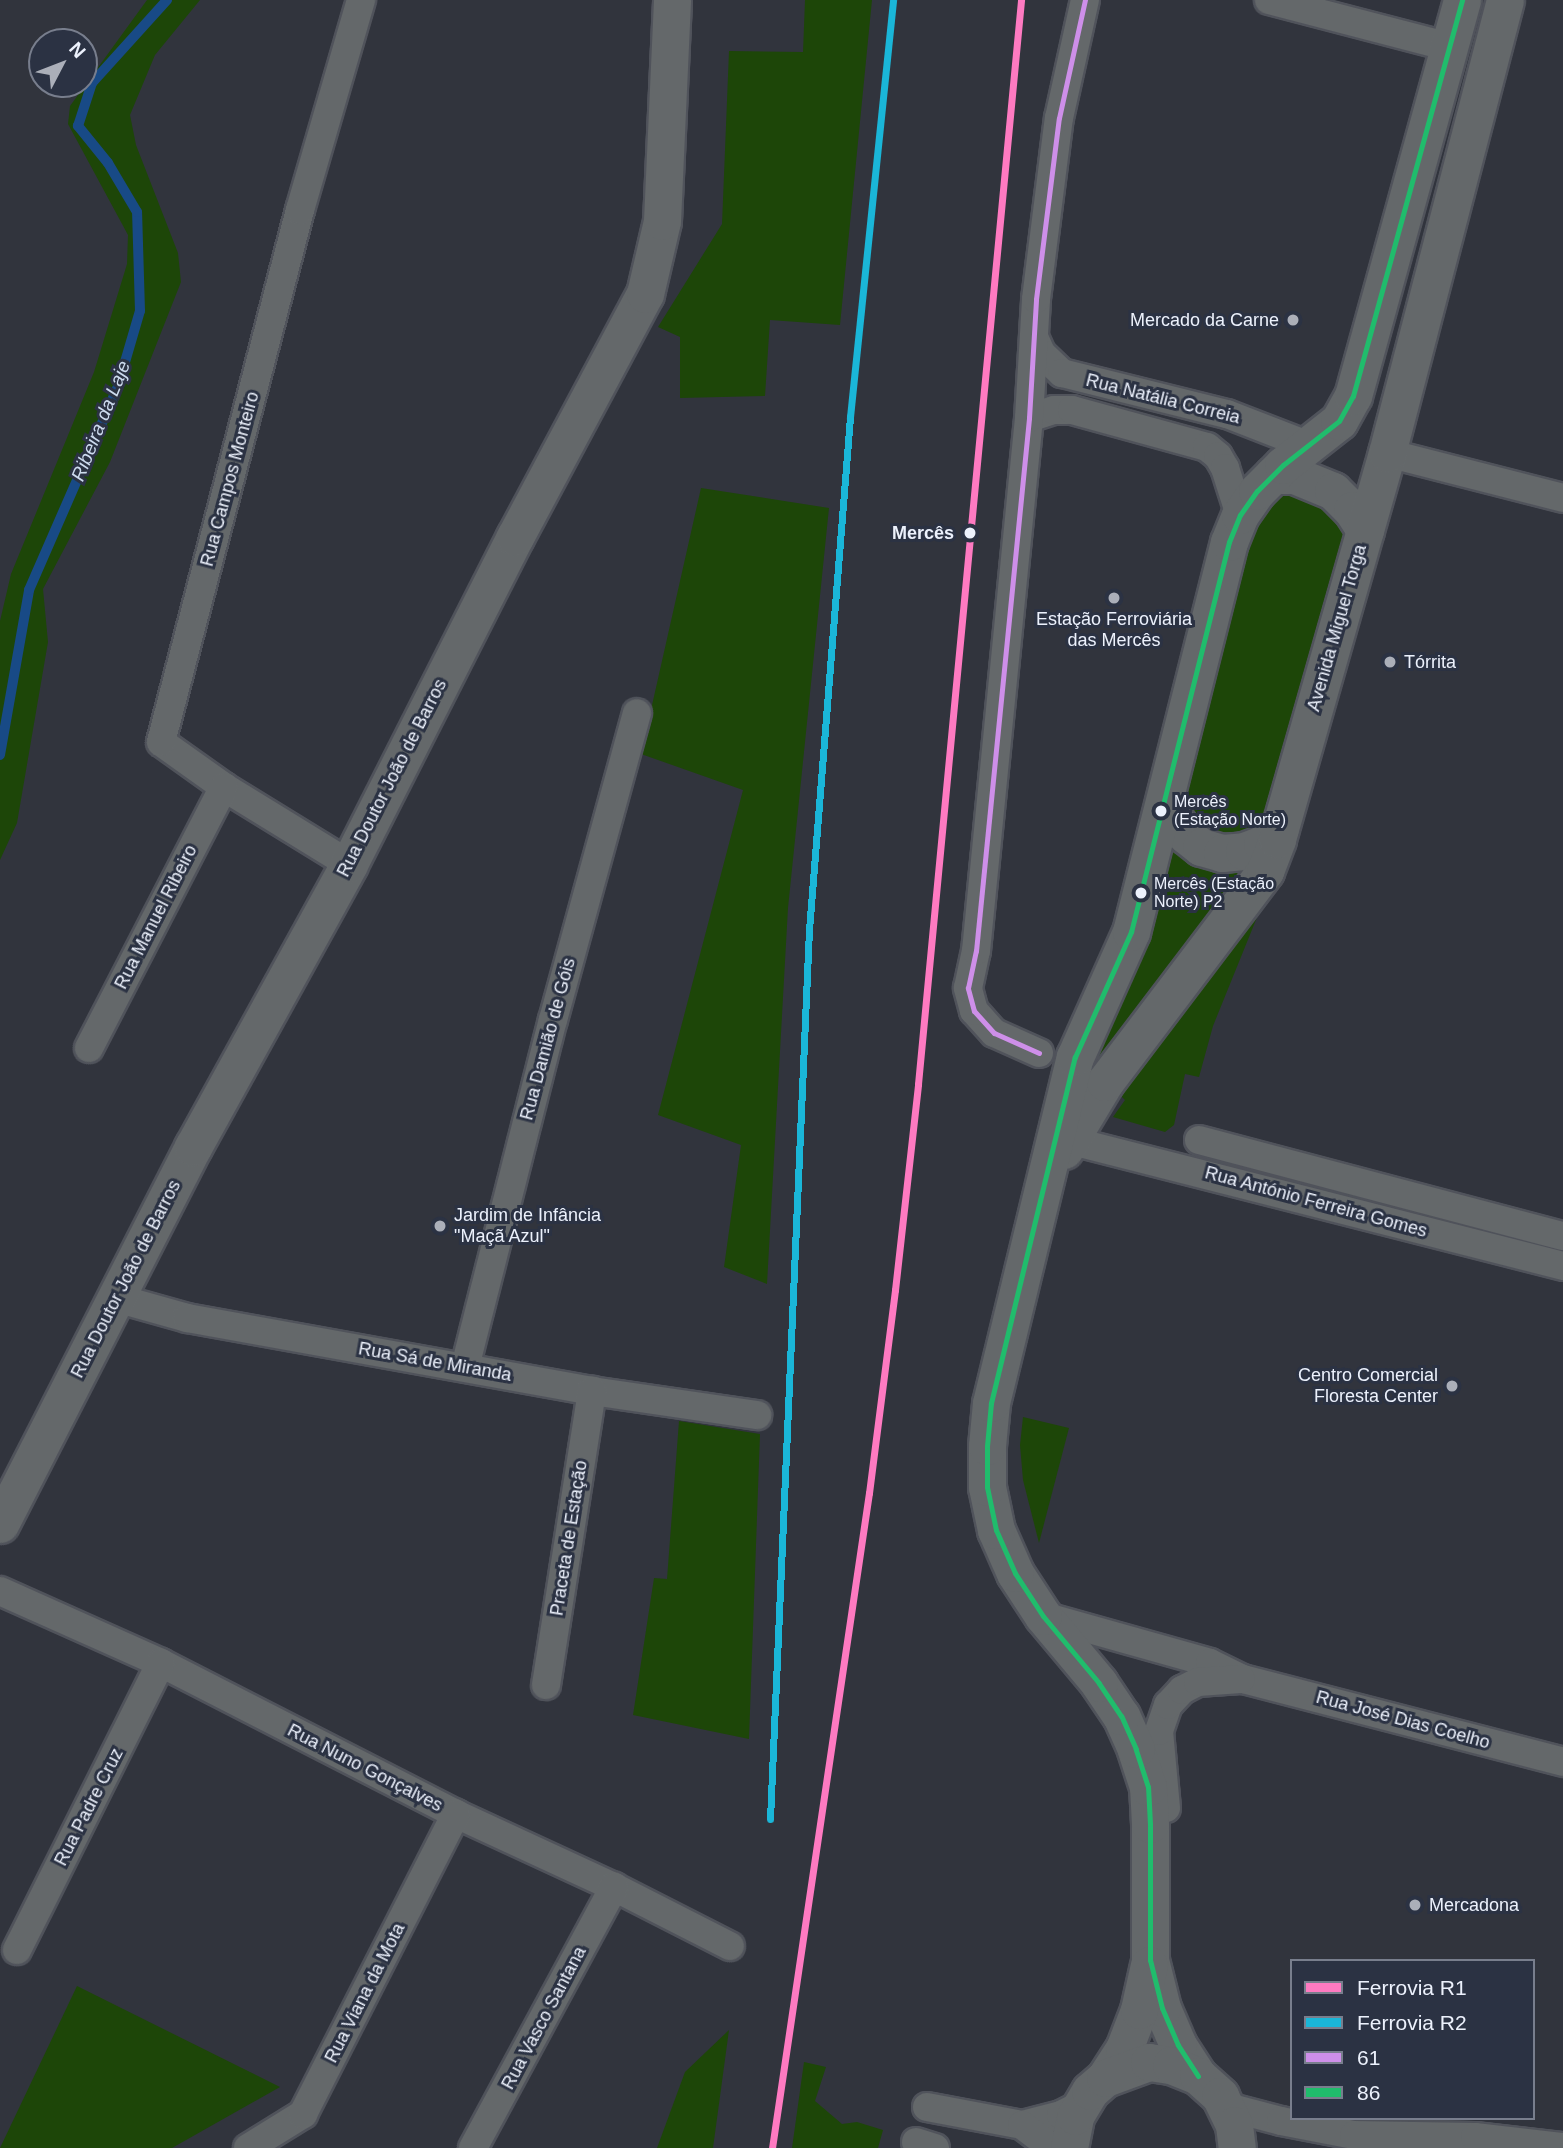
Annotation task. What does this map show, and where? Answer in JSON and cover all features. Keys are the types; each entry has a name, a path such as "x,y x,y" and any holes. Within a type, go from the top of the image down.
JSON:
{"street":[{"name":"Rua Campos Monteiro","path":"349,864 224,787 161,743 300,210 361,0"},
{"name":"Rua Doutor João de Barros","path":"0,1524 193,1147 349,864 515,537 645,294 662,221 672,0"},
{"path":"1039,1053 994,1033 974,1010 968,988 976,951 1030,418 1034,337 1059,118 1085,0"},
{"path":"1269,0 1449,47"},
{"name":"Avenida Miguel Torga","path":"1081,2105 1090,2091 1105,2078 1124,2049 1139,2010 1150,1960 1148,1787 1136,1749 1121,1716 1099,1683 1043,1616 1015,1573 996,1530 988,1487 987,1446 998,1367 1075,1057 1131,932 1219,580 1240,515 1257,491 1273,475 1339,421 1353,396 1462,0"},
{"name":"Avenida Miguel Torga","path":"1042,1197 1068,1140 1105,1082 1265,871 1280,829 1387,453 1505,0"},
{"name":"Rua Natália Correia","path":"1034,337 1041,353 1062,373 1227,414 1307,445"},
{"name":"Rua Natália Correia","path":"1030,418 1054,410 1072,410 1207,447 1218,456 1225,468 1240,515"},
{"path":"1387,453 1563,498"},
{"path":"1273,475 1294,475 1333,491 1353,510 1365,530"},
{"name":"Rua Damião de Góis","path":"465,1367 519,1148 637,713"},
{"name":"Rua Manuel Ribeiro","path":"89,1048 224,787"},
{"path":"1164,805 1186,835 1201,846 1222,853 1244,851 1262,844 1280,829"},
{"name":"Rua António Ferreira Gomes","path":"1068,1140 1563,1266"},
{"name":"Rua António Ferreira Gomes","path":"1199,1140 1563,1236"},
{"name":"Rua Sá de Miranda","path":"116,1298 187,1318 592,1391 757,1415"},
{"name":"Praceta de Estação","path":"546,1685 592,1391"},
{"name":"Rua Nuno Gonçalves","path":"0,1591 161,1663 456,1814 614,1887 730,1946"},
{"name":"Rua José Dias Coelho","path":"1043,1616 1210,1663 1243,1679 1563,1762"},
{"name":"Rua Padre Cruz","path":"17,1950 161,1663"},
{"name":"Rua José Dias Coelho","path":"1151,1870 1165,1830 1159,1731 1162,1717 1175,1697 1190,1686 1217,1679 1243,1679"},
{"name":"Rua Viana da Mota","path":"248,2148 303,2113 456,1814"},
{"name":"Rua Vasco Santana","path":"473,2148 614,1887"},
{"name":"Avenida Miguel Torga","path":"1150,1960 1162,2008 1178,2045 1198,2076 1220,2096 1234,2125 1237,2148"},
{"path":"1105,2078 1149,2062 1171,2065 1198,2076"},
{"path":"1022,2125 1061,2115 1081,2105"},
{"path":"1069,2148 1075,2116 1081,2105"},
{"path":"1224,2106 1354,2135 1475,2137 1563,2147"},
{"path":"927,2107 1022,2125 1054,2148"},
{"path":"1315,2148 1354,2135"}],"green space":[{"path":"147,0 200,0 155,55 130,115 136,145 178,253 181,282 110,462 43,589 48,642 17,823 0,860 0,621 11,574 94,372 127,264 128,235 68,124 70,106 76,98 98,98 98,67"},
{"path":"805,0 872,0 840,325 770,320 765,396 680,398 680,337 658,327 722,224 729,51 803,52"},
{"path":"701,488 829,508 788,908 767,1284 724,1267 741,1145 658,1115 743,790 641,754"},
{"path":"1296,493 1311,495 1339,519 1345,552 1274,808 1259,829 1227,838 1201,828 1183,804 1181,787 1247,527 1275,498"},
{"path":"1167,847 1201,869 1220,873 1253,870 1095,1070 1089,1067"},
{"path":"1257,904 1262,905 1213,1026 1199,1077 1185,1074 1174,1125 1165,1132 1113,1117 1125,1100 1114,1089"},
{"path":"1023,1417 1069,1428 1039,1543 1023,1480 1020,1445"},
{"path":"679,1421 760,1434 749,1739 633,1715 654,1578 667,1579"},
{"path":"77,1986 280,2087 172,2148 0,2148"},
{"path":"729,2030 713,2148 657,2148 685,2072"},
{"path":"804,2062 826,2067 815,2101 842,2124 857,2122 883,2130 878,2148 792,2148"}],"waterway":[{"name":"Ribeira da Laje","path":"0,755 29,590 118,386 140,311 137,212 108,163 78,126 92,83 167,0"}],"rail line":[{"name":"R2","path":"770,1819 809,930 850,417 893,0"},
{"name":"R1","path":"772,2148 869,1493 895,1290 918,1084 1021,0"}],"transit line":[{"name":"61","path":"1039,1053 994,1033 974,1011 968,988 976,951 1029,418 1036,299 1059,118 1085,0"},
{"name":"86","path":"1198,2076 1178,2045 1162,2008 1150,1960 1148,1787 1136,1749 1121,1716 1099,1683 1043,1616 1015,1573 996,1530 987,1487 991,1403 1075,1057 1131,932 1229,542 1240,515 1257,491 1283,465 1339,421 1353,396 1462,0"}],"place":[{"name":"Mercado da Carne","path":"1293,320"},
{"name":"Mercês","path":"970,533"},
{"name":"Estação Ferroviária das Mercês","path":"1114,598"},
{"name":"Tórrita","path":"1390,662"},
{"name":"Mercês (Estação Norte)","path":"1161,811"},
{"name":"Mercês (Estação Norte) P2","path":"1141,893"},
{"name":"Jardim de Infância \"Maçã Azul\"","path":"440,1226"},
{"name":"Centro Comercial Floresta Center","path":"1452,1386"},
{"name":"Mercadona","path":"1415,1905"}]}
